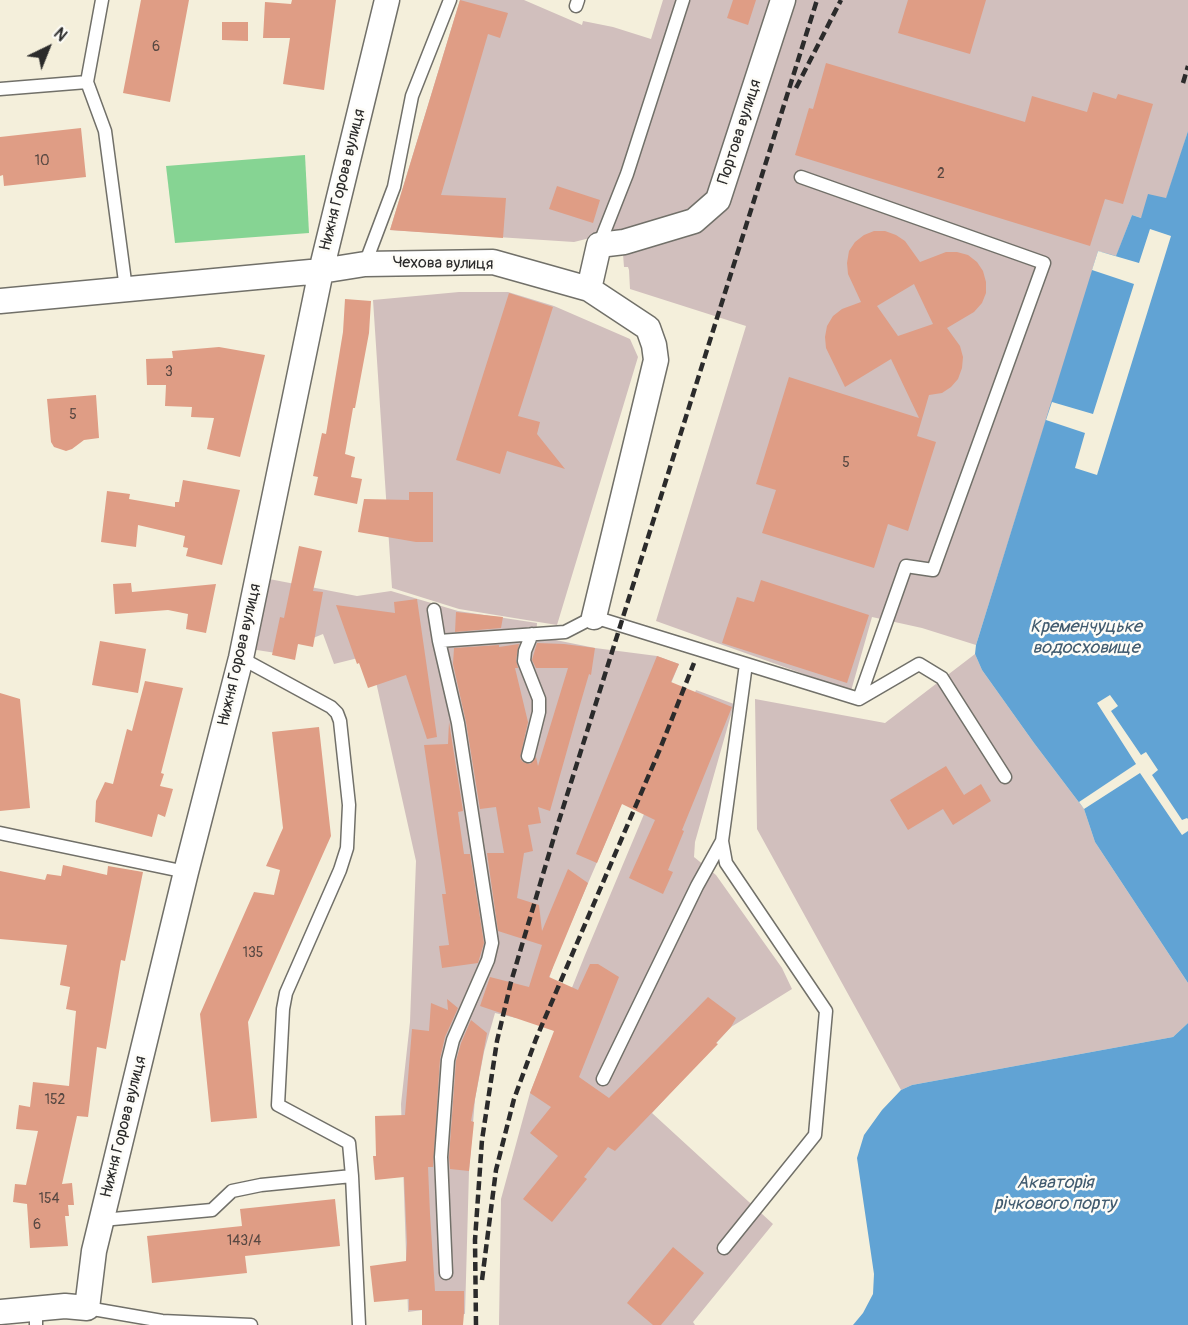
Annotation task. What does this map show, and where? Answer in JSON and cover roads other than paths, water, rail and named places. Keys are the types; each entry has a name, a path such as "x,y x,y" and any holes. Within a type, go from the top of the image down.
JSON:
{"street":[{"name":"Нижня Горова вулиця","path":"87,1308 94,1251 186,872 241,658 321,271 387,0"},
{"name":"Портова вулиця","path":"599,245 624,242 694,221 718,200 783,0"},
{"path":"589,289 599,245"},
{"name":"Чехова вулиця","path":"0,301 321,271 365,264 493,262 589,289 648,328 656,360 594,616"},
{"path":"0,1312 36,1317 65,1306 87,1308"}],"lane":[{"path":"102,0 87,82 105,131 126,289"},
{"path":"365,264 394,187 412,96 450,0"},
{"path":"599,245 627,174 683,0"},
{"path":"0,89 87,82"},
{"path":"801,177 1044,263 933,570 906,566 859,699"},
{"path":"434,610 444,669 456,714 492,943 488,960 453,1040 448,1060 441,1157 446,1273"},
{"path":"439,641 570,631 594,616 859,699 919,664 942,678 1005,777"},
{"path":"528,756 540,705 524,661 525,651 532,634"},
{"path":"241,658 331,707 337,713 340,721 349,805 347,848 340,870 286,993 278,1105 349,1143 359,1325"},
{"path":"724,1248 815,1135 826,1011 726,863 722,841 746,664"},
{"path":"0,833 186,872"},
{"path":"603,1079 697,886 722,841"},
{"path":"102,1220 212,1210 232,1191 261,1185 352,1176"},
{"path":"87,1308 162,1321 251,1325"}],"water":[{"name":"Кременчуцьке водосховище","path":"1188,131 1188,983 1095,842 1084,809 982,670 975,654 1098,251 1116,256 1132,215 1141,218 1148,194 1166,198"},
{"name":"Акваторія річкового порту","path":"1188,1023 1188,1325 853,1325 863,1313 873,1294 874,1274 857,1158 864,1135 882,1110 901,1090 912,1085 1173,1037"}],"railway":[{"path":"476,1325 475,1240 482,1140 497,1041 511,982 557,827 817,0"},
{"path":"796,88 841,0"},
{"path":"1183,83 1188,66"},
{"path":"482,1280 496,1170 514,1099 536,1039 660,749 694,663"}]}
